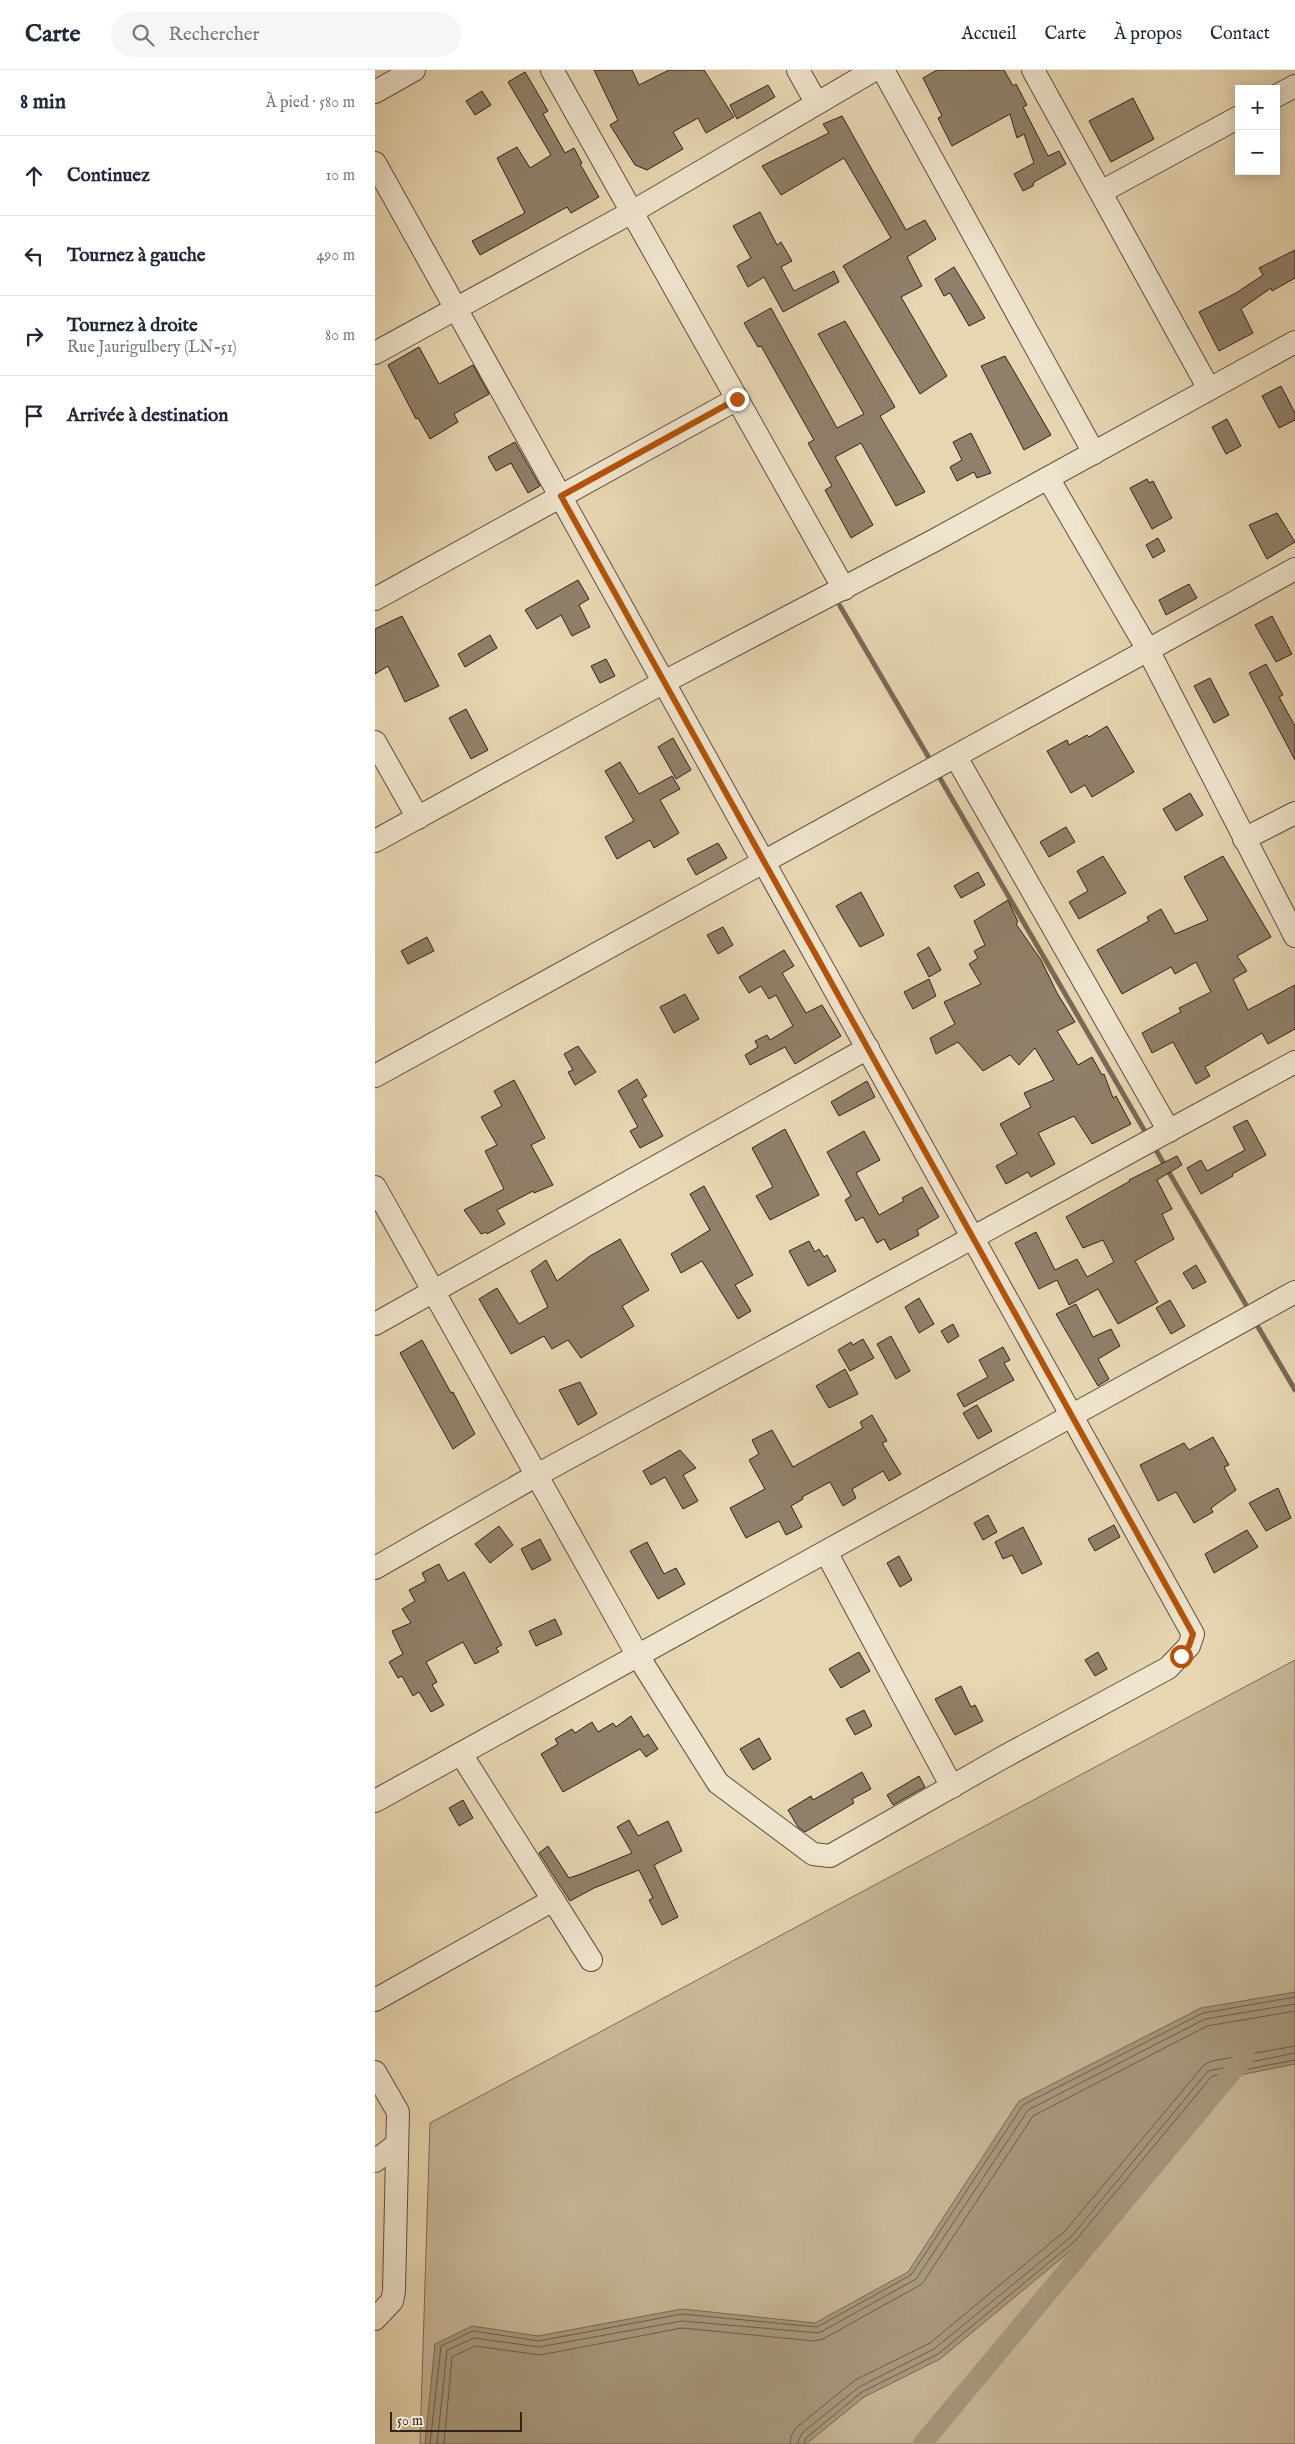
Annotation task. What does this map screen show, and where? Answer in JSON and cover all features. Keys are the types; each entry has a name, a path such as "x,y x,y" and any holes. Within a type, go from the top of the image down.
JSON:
{"street":[{"path":"375,92 414,70"},
{"path":"552,70 844,589"},
{"path":"798,70 816,102"},
{"path":"375,353 632,212 816,102 874,70"},
{"path":"883,70 1094,453"},
{"path":"1033,70 1209,389"},
{"path":"1280,94 1295,86"},
{"path":"1101,192 1235,119"},
{"path":"375,163 1193,1634 1191,1640 1181,1656 1168,1668 830,1856 813,1854 717,1783 638,1656 375,1187"},
{"path":"375,841 664,682 844,589 1295,342"},
{"path":"375,599 737,399"},
{"path":"1048,478 1148,650 1295,936"},
{"path":"375,1076 1295,570"},
{"path":"375,742 417,818"},
{"path":"956,757 1169,1131"},
{"path":"1244,839 1295,813"},
{"path":"375,1324 867,1048"},
{"path":"375,1568 537,1475 1295,1062"},
{"path":"375,1801 1295,1292"},
{"path":"826,1552 952,1787"},
{"path":"461,1754 591,1960"},
{"path":"375,2000 553,1900"},
{"path":"375,2072 398,2112 394,2292 392,2301 375,2319"},
{"path":"375,2161 397,2145"}],"shaded area":[{"path":"1295,1660 1295,2444 420,2444 430,2123"}],"water":[{"path":"1295,1992 1295,2064 1215,2080 1079,2244 940,2359 864,2397 806,2444 425,2444 435,2344 472,2326 538,2336 682,2309 815,2323 908,2272 1019,2101 1201,2008"}],"building":[{"path":"594,70 632,70 639,85 669,70 704,70 734,117 706,133 698,118 673,132 683,149 647,170 635,165 610,125 618,120"},
{"path":"937,70 1004,70 1013,86 1016,84 1027,105 1023,107 1048,156 1059,151 1066,164 1034,182 1033,186 1023,191 1014,174 1034,163 1024,134 1017,138 1010,114 952,146 938,118 942,116 923,78"},
{"path":"525,72 548,111 543,114 565,153 574,148 582,163 580,164 599,197 571,213 567,207 480,255 472,241 525,213 497,158 517,147 530,168 551,155 508,82"},
{"path":"768,85 775,97 737,119 730,105"},
{"path":"482,91 491,105 475,115 466,101"},
{"path":"1133,98 1154,139 1111,162 1089,121"},
{"path":"842,116 906,230 925,220 936,239 907,257 922,286 901,297 947,376 920,394 843,266 891,238 844,158 781,195 762,166 829,133 823,124"},
{"path":"760,212 777,245 781,242 792,261 781,267 794,291 834,271 839,282 783,312 764,277 748,287 737,266 751,258 733,226"},
{"path":"1295,250 1295,278 1272,291 1271,288 1241,309 1253,333 1219,351 1199,312 1236,293 1263,275 1259,268"},
{"path":"954,267 985,318 969,326 950,293 944,296 935,279"},
{"path":"771,308 837,428 864,414 818,334 845,321 895,407 880,416 925,492 896,506 861,443 835,457 873,525 851,538 825,490 832,486 808,443 814,440 761,346 758,347 744,323"},
{"path":"419,347 439,384 473,365 489,394 454,414 458,422 430,439 418,418 416,419 388,365"},
{"path":"1005,356 1051,435 1024,450 981,366"},
{"path":"1281,386 1295,413 1295,420 1279,428 1262,396"},
{"path":"1227,419 1241,446 1226,454 1212,427"},
{"path":"971,433 991,473 977,478 974,472 957,481 950,467 962,460 953,442"},
{"path":"515,442 540,486 528,493 511,463 496,471 488,457"},
{"path":"1147,479 1149,483 1153,481 1172,518 1152,529 1130,488"},
{"path":"1277,513 1295,542 1267,559 1249,525"},
{"path":"1158,538 1165,551 1153,558 1146,545"},
{"path":"578,580 589,599 579,605 590,627 572,636 561,615 537,629 525,610"},
{"path":"1189,584 1197,598 1166,615 1159,600"},
{"path":"402,616 439,686 405,702 388,666 375,674 375,629"},
{"path":"1272,616 1292,654 1276,662 1255,625"},
{"path":"490,635 497,648 465,667 458,654"},
{"path":"606,659 615,676 600,683 591,666"},
{"path":"1266,664 1283,695 1279,697 1295,726 1295,760 1249,673"},
{"path":"1210,678 1229,715 1214,723 1194,686"},
{"path":"466,709 488,750 471,759 449,718"},
{"path":"1107,726 1134,772 1092,797 1085,785 1071,793 1047,751 1067,740 1069,745 1087,735 1089,737"},
{"path":"673,738 691,770 676,779 658,747"},
{"path":"620,762 639,794 672,776 680,789 660,800 679,833 654,848 650,840 617,859 605,837 634,821 605,771"},
{"path":"1190,793 1203,815 1176,831 1163,809"},
{"path":"1066,827 1075,842 1049,857 1040,842"},
{"path":"718,843 727,858 696,875 687,859"},
{"path":"1103,856 1126,893 1079,919 1069,902 1088,891 1077,871"},
{"path":"1223,856 1271,937 1237,956 1247,971 1233,979 1248,1010 1295,985 1295,1029 1268,1044 1262,1033 1205,1067 1210,1076 1196,1084 1173,1042 1152,1053 1142,1033 1181,1012 1179,1008 1211,992 1196,962 1175,974 1171,967 1122,994 1097,950 1149,921 1147,917 1161,909 1175,934 1208,920 1184,877"},
{"path":"978,872 985,885 961,898 954,886"},
{"path":"861,892 884,935 860,947 836,906"},
{"path":"1008,900 1018,922 1016,924 1041,960 1057,993 1075,1022 1057,1031 1078,1065 1092,1057 1102,1075 1104,1074 1113,1098 1116,1096 1131,1124 1092,1144 1074,1116 1038,1133 1055,1164 1031,1177 1028,1172 1006,1184 996,1166 1017,1154 1000,1124 1031,1107 1024,1093 1054,1080 1035,1048 1019,1065 1010,1055 983,1071 958,1042 936,1054 930,1038 955,1024 944,1002 981,984 969,964 978,958 974,951 985,945 974,921"},
{"path":"723,927 733,945 718,954 707,935"},
{"path":"427,937 434,951 408,964 401,951"},
{"path":"929,947 941,970 929,977 917,954"},
{"path":"784,950 794,966 782,973 806,1013 822,1005 841,1036 795,1064 785,1047 750,1065 745,1055 758,1047 755,1041 767,1035 770,1040 793,1026 776,995 769,999 761,986 749,993 739,977"},
{"path":"929,979 936,996 913,1009 904,992"},
{"path":"685,994 699,1019 674,1033 660,1007"},
{"path":"578,1046 596,1072 575,1085 568,1072 573,1070 564,1054"},
{"path":"637,1079 647,1096 642,1099 663,1136 640,1148 630,1131 638,1127 618,1091"},
{"path":"514,1080 545,1138 531,1145 553,1185 534,1193 533,1191 497,1210 505,1224 487,1234 486,1232 481,1234 464,1210 504,1189 485,1151 497,1145 481,1117 502,1106 494,1091"},
{"path":"867,1081 875,1097 839,1116 831,1102"},
{"path":"1247,1120 1266,1155 1201,1194 1187,1168 1201,1160 1207,1171 1245,1150 1233,1127"},
{"path":"785,1129 819,1195 770,1220 756,1196 773,1187 752,1148"},
{"path":"864,1131 880,1160 856,1173 879,1215 904,1201 902,1198 922,1187 939,1217 917,1230 919,1235 890,1250 884,1239 877,1243 863,1217 856,1221 845,1200 851,1196 827,1152"},
{"path":"1177,1156 1182,1165 1157,1180 1172,1209 1162,1214 1174,1239 1135,1261 1158,1302 1118,1324 1098,1289 1069,1305 1057,1280 1039,1289 1015,1243 1036,1232 1055,1270 1077,1259 1087,1277 1114,1262 1103,1240 1083,1248 1066,1217 1129,1180"},
{"path":"704,1186 753,1275 735,1285 751,1311 738,1319 702,1261 681,1273 671,1254 710,1230 690,1194"},
{"path":"620,1239 649,1290 622,1306 634,1326 581,1358 568,1340 552,1349 544,1336 511,1354 479,1299 497,1288 519,1324 548,1307 531,1271 546,1260 557,1281 590,1256"},
{"path":"809,1241 815,1252 819,1249 824,1257 827,1255 836,1271 808,1286 789,1251"},
{"path":"1196,1265 1206,1282 1193,1289 1183,1273"},
{"path":"919,1298 934,1324 919,1333 905,1307"},
{"path":"1170,1300 1185,1326 1171,1334 1156,1308"},
{"path":"1076,1304 1093,1337 1111,1329 1120,1346 1098,1359 1109,1379 1098,1386 1056,1314"},
{"path":"953,1324 959,1336 948,1343 941,1331"},
{"path":"891,1336 910,1371 896,1379 877,1344"},
{"path":"863,1339 874,1358 850,1371 838,1350 851,1342 853,1345"},
{"path":"422,1340 475,1434 453,1449 400,1353"},
{"path":"1003,1347 1010,1360 1004,1363 1014,1380 964,1407 957,1394 988,1377 979,1360"},
{"path":"845,1369 858,1394 829,1408 816,1386"},
{"path":"580,1382 597,1414 578,1425 559,1390"},
{"path":"977,1405 992,1431 978,1439 963,1413"},
{"path":"872,1415 887,1441 882,1443 901,1474 889,1481 883,1471 852,1489 856,1498 843,1506 830,1482 802,1497 803,1499 791,1506 802,1527 786,1535 779,1521 746,1538 730,1508 765,1489 749,1460 759,1454 752,1440 772,1430 793,1467 863,1428 860,1422"},
{"path":"1213,1437 1229,1465 1224,1467 1236,1490 1211,1508 1213,1512 1194,1523 1176,1492 1158,1501 1140,1465 1184,1443 1189,1450"},
{"path":"680,1450 696,1468 683,1475 698,1501 683,1509 665,1477 651,1485 643,1471"},
{"path":"1278,1488 1291,1518 1266,1531 1249,1503"},
{"path":"988,1515 997,1532 983,1540 974,1523"},
{"path":"1114,1525 1120,1537 1095,1551 1088,1539"},
{"path":"499,1526 513,1545 490,1563 475,1544"},
{"path":"1023,1527 1042,1564 1022,1574 1012,1555 1003,1559 995,1542"},
{"path":"1247,1530 1258,1547 1214,1573 1205,1554"},
{"path":"540,1539 551,1560 532,1570 521,1549"},
{"path":"647,1542 664,1574 676,1568 685,1584 658,1599 630,1551"},
{"path":"899,1556 912,1580 900,1587 887,1563"},
{"path":"439,1564 448,1581 464,1572 502,1645 496,1648 499,1652 475,1664 463,1642 426,1662 437,1682 432,1685 444,1705 431,1712 419,1692 413,1696 402,1676 398,1678 389,1662 403,1654 392,1631 411,1623 402,1609 415,1601 409,1590 426,1581 422,1573"},
{"path":"555,1619 562,1634 536,1646 529,1631"},
{"path":"859,1652 870,1671 841,1688 829,1669"},
{"path":"1098,1652 1107,1669 1095,1676 1085,1660"},
{"path":"961,1686 971,1707 975,1705 983,1721 955,1735 935,1699"},
{"path":"864,1710 872,1726 855,1735 846,1719"},
{"path":"631,1716 644,1737 648,1734 658,1749 646,1757 640,1749 563,1792 541,1754 558,1744 555,1739 572,1729 575,1733 592,1722 598,1732 613,1723 616,1727"},
{"path":"759,1738 771,1759 753,1770 740,1749"},
{"path":"862,1772 871,1789 852,1799 854,1803 805,1832 798,1827 788,1810 811,1796 813,1800"},
{"path":"919,1776 925,1787 893,1805 887,1795"},
{"path":"463,1800 473,1818 459,1826 449,1808"},
{"path":"629,1820 638,1836 668,1821 682,1851 654,1865 678,1917 662,1925 649,1900 653,1898 639,1870 594,1888 570,1901 539,1853 548,1846 569,1878 581,1874 632,1853 617,1827"}],"waterway":[{"path":"840,606 932,763"},
{"path":"937,773 1147,1135"},
{"path":"1153,1145 1249,1310"},
{"path":"1254,1320 1295,1390"},
{"path":"922,2444 1245,2057"}],"route":[{"path":"737,399 561,496 1193,1634 1189,1646 1181,1656"}]}
